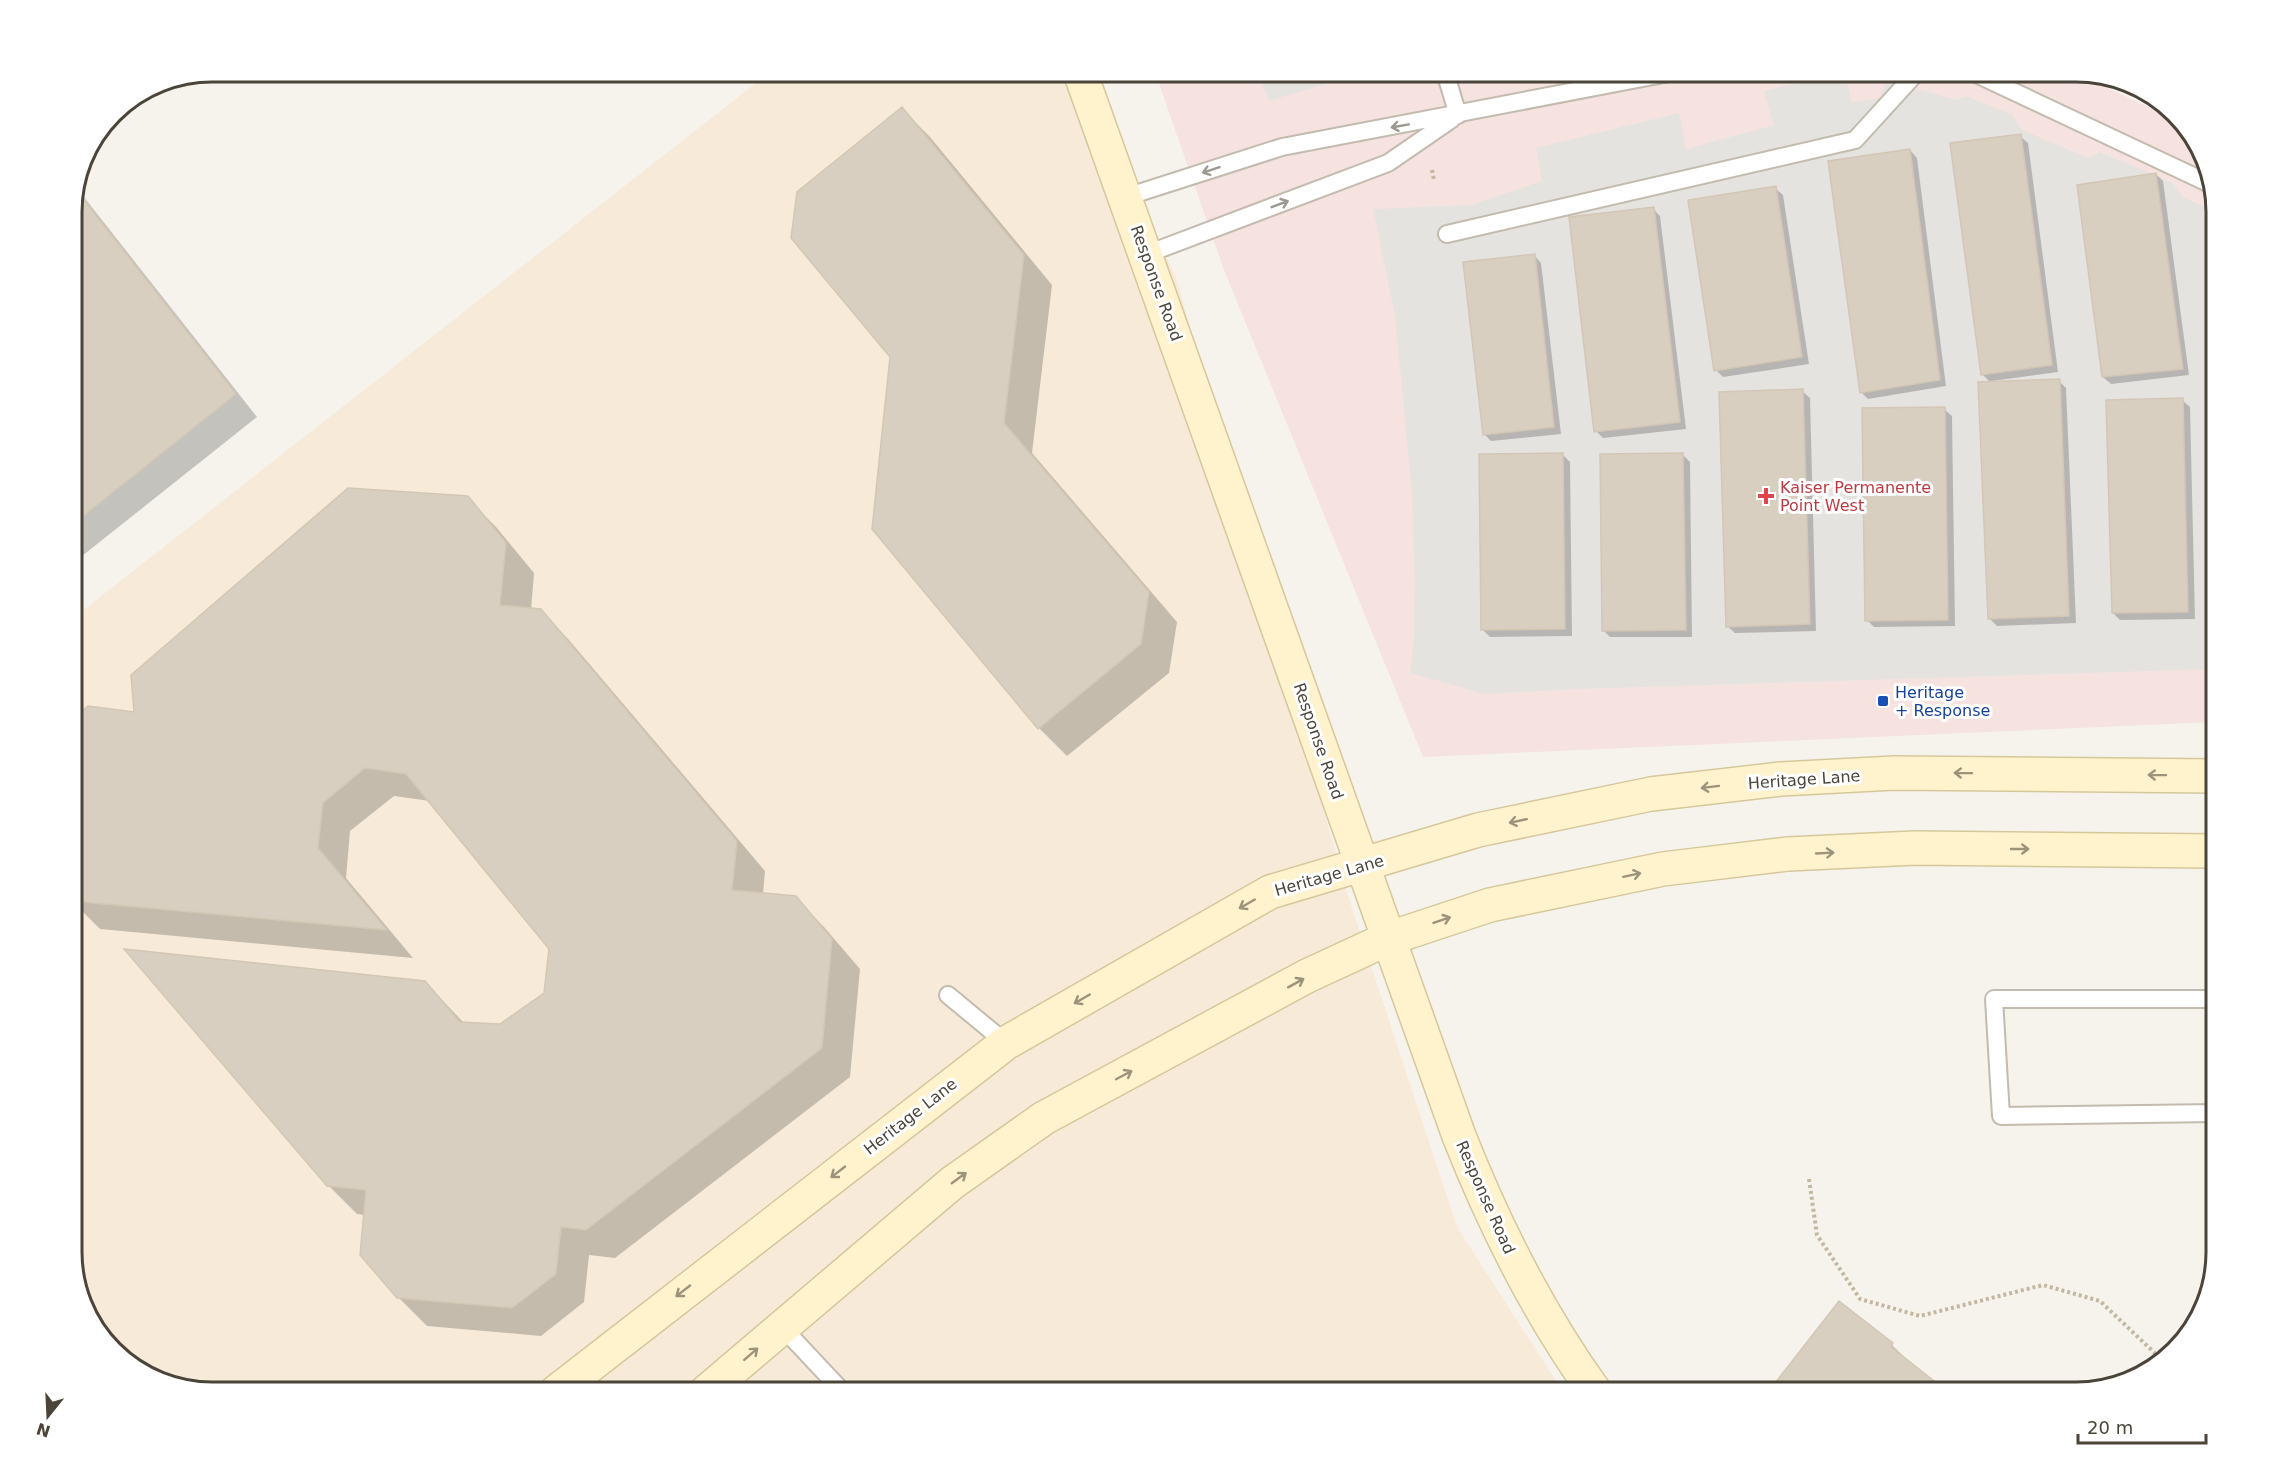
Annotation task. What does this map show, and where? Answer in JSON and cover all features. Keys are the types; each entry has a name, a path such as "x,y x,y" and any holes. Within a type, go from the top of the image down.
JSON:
{"main road":[{"name":"Response Road","path":"1084,83 1147,254 1387,939 1484,1200 1530,1292 1588,1382"},
{"name":"Heritage Lane","path":"569,1382 1006,1043 1270,892 1478,830 1639,796 1781,779 1913,773 2206,776"},
{"path":"718,1382 952,1183 1044,1118 1307,976 1387,939 1490,905 1663,869 1788,854 1915,848 2206,851"}],"lane":[{"path":"1448,83 1458,115"},
{"path":"1126,197 1282,147 1619,83"},
{"path":"1447,234 1855,140 1907,83"},
{"path":"1995,83 2201,180"},
{"path":"1147,254 1388,163 1458,115"},
{"path":"948,995 1006,1043"},
{"path":"2206,999 1994,999 2001,1116 2206,1113"},
{"path":"782,1327 834,1382"}],"path":[{"path":"1809,1179 1817,1236 1860,1299 1920,1316 2043,1285 2100,1301 2155,1354"}],"shaded area":[{"path":"756,83 1076,83 1175,274 1347,893 1457,1227 1557,1382 212,1382 179,1377 155,1368 140,1360 127,1349 104,1324 89,1293 83,1260 83,610"},
{"name":"Kaiser Permanente Point West","path":"1159,83 2076,83 2103,86 2155,110 2173,127 2184,140 2196,163 2204,195 2206,212 2206,722 1423,757 1224,270"},
{"path":"1261,83 1329,83 1269,101"},
{"name":"Kaiser Permanente Point West","path":"1796,83 1847,83 1852,102 1879,98 1885,83 1896,83 1956,100 1966,96 2013,115 2022,130 2088,158 2100,152 2171,182 2183,197 2205,207 2206,669 1577,689 1485,694 1410,673 1414,640 1415,581 1412,494 1395,316 1373,209 1471,205 1542,181 1536,148 1679,113 1686,149 1774,125 1764,91"}],"building":[{"path":"902,107 1024,255 1004,423 1149,592 1141,644 1038,729 872,529 890,357 791,238 797,192"},
{"path":"2021,134 2052,365 1981,375 1950,143"},
{"path":"1910,149 1940,380 1860,393 1828,161"},
{"path":"2156,173 2183,369 2102,377 2077,185"},
{"path":"1776,186 1802,357 1714,371 1688,200"},
{"path":"84,200 236,394 83,516"},
{"path":"1654,207 1680,422 1594,432 1569,217"},
{"path":"1535,254 1554,427 1483,435 1463,262"},
{"path":"2060,379 2069,616 1988,619 1978,382"},
{"path":"1803,389 1810,624 1726,627 1719,392"},
{"path":"2183,398 2188,612 2112,613 2106,400"},
{"path":"1945,407 1948,620 1865,621 1862,408"},
{"path":"1563,453 1565,629 1481,630 1479,454"},
{"path":"1683,453 1686,630 1602,631 1600,454"},
{"path":"348,488 468,496 506,543 500,605 541,609 737,841 732,890 796,896 832,939 822,1048 586,1230 561,1227 556,1274 512,1308 397,1298 360,1255 366,1190 327,1186 124,949 425,981 460,1022 500,1024 544,993 549,949 406,774 365,768 323,803 318,848 387,930 83,902 83,710 88,706 134,712 131,675"},
{"path":"1839,1301 1893,1343 1891,1347 1935,1382 1776,1382"}],"place":[{"name":"Kaiser Permanente Point West","path":"1766,496"},
{"name":"Heritage + Response","path":"1883,701"}]}
